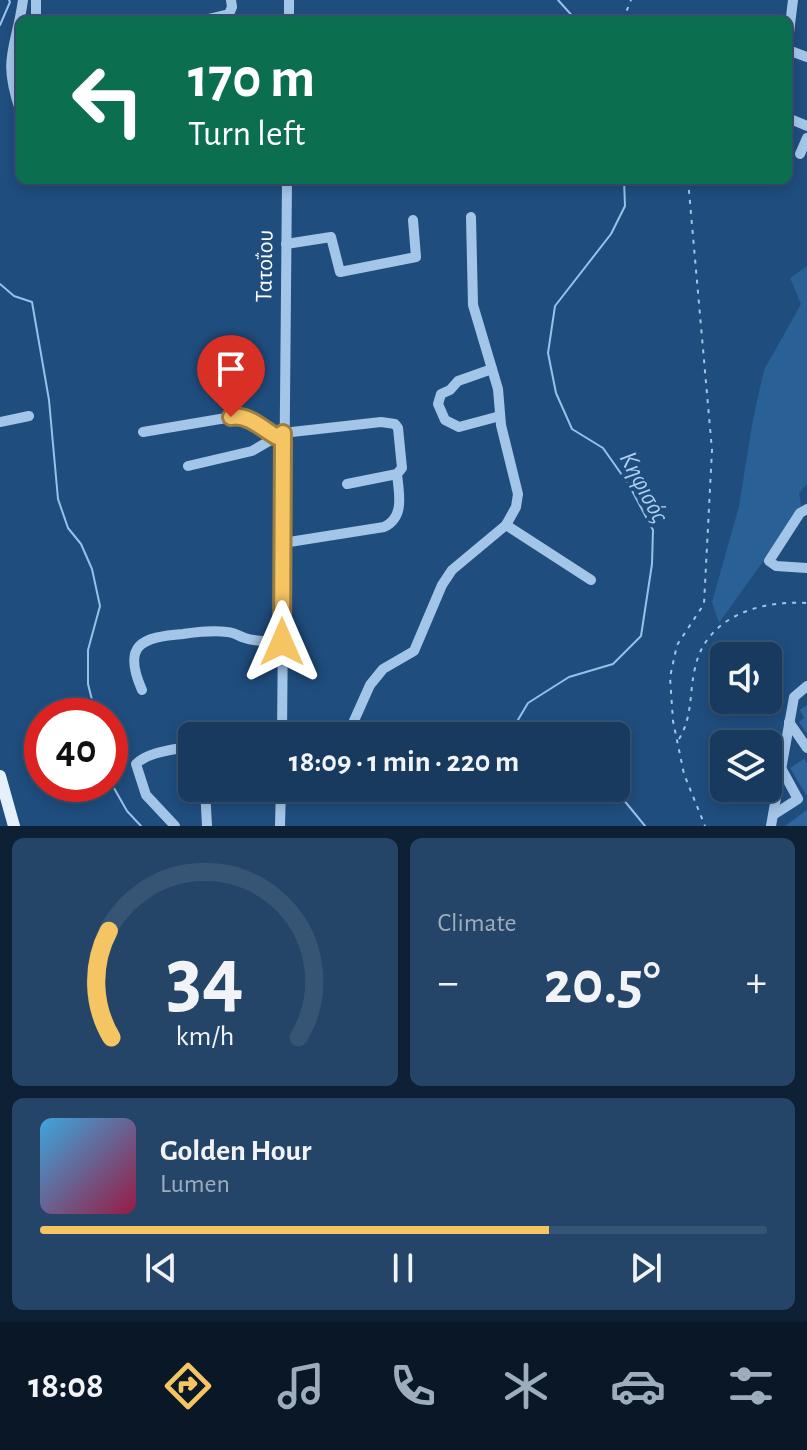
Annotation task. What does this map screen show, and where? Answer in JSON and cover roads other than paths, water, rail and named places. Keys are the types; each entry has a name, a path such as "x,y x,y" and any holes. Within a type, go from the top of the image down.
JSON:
{"main road":[{"path":"0,776 14,826"}],"street":[{"path":"221,16 229,14 231,0"},
{"path":"16,31 10,57 10,77 16,97"},
{"path":"800,154 807,138"},
{"name":"Τατοΐου","path":"282,722 280,435 287,184"},
{"path":"353,722 370,685 383,669 414,651 442,585 452,570 506,525 516,507 518,494 500,416 501,407 473,305 470,282 471,217"},
{"path":"286,244 331,237 340,272 416,257 413,220"},
{"path":"492,369 458,381 441,394 438,404 445,420 459,427 500,416"},
{"path":"0,422 29,416"},
{"path":"143,432 238,416 280,435"},
{"path":"188,466 252,451 280,435 392,422 398,428 402,468 397,474 347,484"},
{"path":"283,543 391,524 398,513 397,474"},
{"path":"807,509 800,513 769,561 776,566 807,568"},
{"path":"506,525 591,580"},
{"path":"142,690 134,674 134,656 135,649 148,638 221,631 246,639 282,642"},
{"path":"772,821 798,799 782,762 794,697 807,686"},
{"path":"782,762 805,746 789,722"},
{"path":"175,826 146,795 136,764 150,755 178,749"},
{"path":"206,802 207,826"},
{"path":"280,826 281,802"}],"waterway":[{"path":"0,25 9,0"},
{"name":"Κηφισός","path":"558,0 572,16"},
{"name":"Κηφισός","path":"517,722 528,703 569,677 613,664 641,636 652,564 653,530 629,485 603,448 572,429 556,393 548,353 555,306 611,234 625,206 624,184"},
{"path":"0,284 14,296 32,302 49,400 58,499 68,528 81,544 92,569 100,606 88,650 88,684 92,698"},
{"path":"122,802 141,826"},
{"name":"Κηφισός","path":"625,802 645,826"}]}
